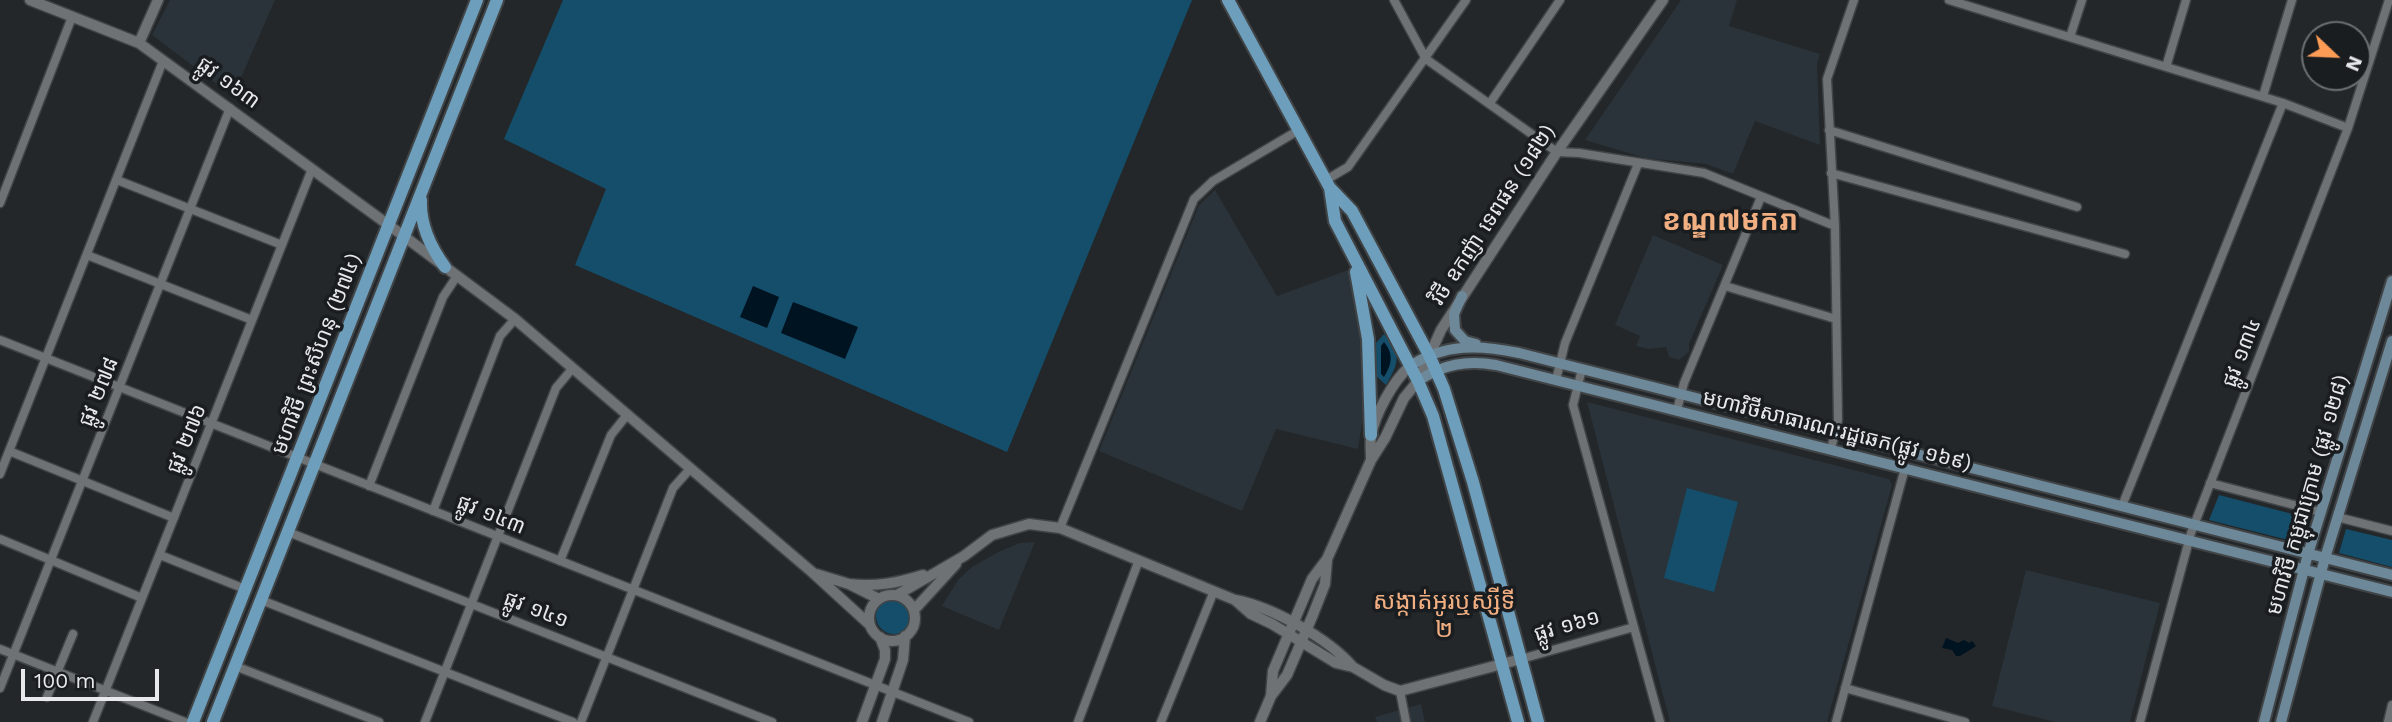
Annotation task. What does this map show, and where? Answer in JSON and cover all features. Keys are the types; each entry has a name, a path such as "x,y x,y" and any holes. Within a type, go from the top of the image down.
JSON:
{"main road":[{"name":"មហាវិថី ព្រះសីហនុ (២៧៤)","path":"193,722 477,0"},
{"name":"មហាវិថី ព្រះសីហនុ (២៧៤)","path":"213,722 497,0"},
{"path":"1228,0 1328,184 1352,211 1436,370 1451,408 1473,482 1538,722"},
{"path":"1328,184 1335,221 1418,381 1433,416 1518,722"},
{"path":"421,193 420,212 432,251 445,267"},
{"path":"1352,254 1368,340 1371,435"},
{"name":"មហាវិថី កម្ពុជាក្រោម (ផ្លូវ ១២៨)","path":"2264,722 2308,554 2392,281"},
{"path":"1462,296 1454,314 1455,330 1465,341 1486,347"},
{"name":"មហាវិថី កម្ពុជាក្រោម (ផ្លូវ ១២៨)","path":"2281,722 2320,573 2392,341"},
{"name":"មហាវិថីសាធារណៈរដ្ឋឆេក(ផ្លូវ ១៦៩)","path":"1410,366 1429,355 1457,347 1486,347 1560,363 2308,554"},
{"name":"មហាវិថីសាធារណៈរដ្ឋឆេក(ផ្លូវ ១៦៩)","path":"1418,381 1436,370 1459,363 1485,363 2304,569"},
{"path":"1453,488 1473,482"},
{"path":"2308,554 2392,575"},
{"path":"2304,569 2392,592"}],"street":[{"name":"ផ្លូវ ១៦៣","path":"30,0 139,43 405,237 515,319 812,572 870,625"},
{"path":"139,43 158,0"},
{"path":"1394,0 1426,59 1557,152 1579,153 1704,173 1835,226"},
{"path":"1328,184 1348,167 1466,0"},
{"path":"1490,103 1560,0"},
{"name":"វិថី ឧកញ៉ា ទេពផន (១៨២)","path":"1271,696 1273,671 1312,579 1327,559 1371,460 1385,438 1404,397 1418,381 1429,355 1462,296 1557,152 1663,0"},
{"path":"1831,449 1838,420 1835,226 1827,79 1854,0"},
{"path":"1949,0 1974,4 2070,37 2263,96 2348,128"},
{"path":"2070,37 2082,0"},
{"path":"2166,66 2186,0"},
{"path":"2263,96 2292,0"},
{"name":"ផ្លូវ ១៣៤","path":"2140,722 2194,525 2348,128 2389,0"},
{"path":"0,203 72,17"},
{"path":"0,474 163,61"},
{"path":"2122,506 2283,103"},
{"name":"ផ្លូវ ២៧៨","path":"0,688 230,108"},
{"path":"1060,528 1194,200 1213,181 1299,130"},
{"path":"1829,130 2077,207"},
{"path":"1556,380 1565,343 1638,164"},
{"name":"ផ្លូវ ២៧៦","path":"93,722 313,169"},
{"path":"1831,173 2125,254"},
{"path":"117,180 282,245"},
{"path":"1677,410 1681,394 1761,197"},
{"path":"87,255 252,320"},
{"path":"369,486 443,297 457,276"},
{"path":"1724,286 1836,319"},
{"path":"433,511 500,336 515,319"},
{"name":"ផ្លូវ ១៤៣","path":"0,340 969,722"},
{"name":"វិថី ឧកញ៉ា ទេពផន (១៨២)","path":"1371,460 1371,435 1391,390 1410,366"},
{"path":"425,722 556,388 572,369"},
{"path":"1582,369 1573,405 1660,722"},
{"path":"560,561 611,435 627,415"},
{"path":"9,451 174,519"},
{"path":"1836,722 1905,468"},
{"path":"581,722 673,488 690,469"},
{"path":"2210,483 2321,512"},
{"path":"2337,517 2392,531"},
{"path":"862,722 885,659 880,637 870,625 870,610 879,599 897,595 964,556 992,535 1029,524 1060,528 1235,600 1255,604 1293,623 1341,653 1353,667"},
{"name":"ផ្លូវ ១៤១","path":"288,532 772,722"},
{"path":"0,539 142,598"},
{"path":"160,555 245,589"},
{"path":"914,610 964,556"},
{"name":"វិថី ឧកញ៉ា ទេពផន (១៨២)","path":"1261,722 1271,696 1287,675 1306,631 1325,584 1327,559"},
{"path":"1078,722 1139,560"},
{"path":"849,584 872,587 897,583 943,568"},
{"path":"812,572 849,584 879,599"},
{"path":"1161,722 1214,591"},
{"path":"880,637 895,641 905,636 913,627 914,610 908,601 897,595"},
{"path":"261,600 573,722"},
{"path":"1235,600 1251,614 1336,663 1353,667 1384,685 1401,691 1406,722"},
{"name":"ផ្លូវ ១៦១","path":"1401,691 1634,627"},
{"path":"47,697 73,634"},
{"path":"882,722 903,660 905,636"},
{"path":"0,649 185,722"},
{"path":"235,666 379,722"},
{"path":"1845,688 1965,722"},
{"path":"2388,722 2392,705"}],"shaded area":[{"path":"170,0 275,0 233,96 152,35"},
{"path":"563,0 1192,0 1007,452 575,265 606,189 504,139"},
{"path":"1681,0 1737,0 1729,26 1820,54 1817,65 1820,145 1755,121 1733,174 1706,164 1645,158 1585,140"},
{"path":"1215,190 1277,296 1348,270 1360,314 1357,315 1361,334 1362,403 1365,404 1358,449 1276,429 1242,511 1099,451 1199,205"},
{"path":"1653,235 1723,265 1689,344 1689,352 1679,360 1669,357 1666,347 1649,349 1636,346 1640,336 1615,325"},
{"path":"753,286 779,297 767,328 740,317"},
{"path":"793,302 858,327 845,359 781,333"},
{"path":"1384,334 1394,347 1397,359 1386,385 1376,376 1376,343"},
{"path":"1384,342 1391,359 1384,377 1381,374 1381,346"},
{"path":"1587,402 1889,479 1892,485 1827,722 1670,722"},
{"path":"1687,488 1738,502 1714,592 1664,578"},
{"path":"2219,495 2308,518 2300,543 2209,520"},
{"path":"2346,529 2392,540 2392,567 2339,553"},
{"path":"1035,542 999,630 942,606 958,580 972,567 1020,543"},
{"path":"2026,570 2160,603 2130,722 2055,722 1992,706"},
{"path":"894,598 907,603 912,616 907,629 894,634 881,629 876,616 881,603"},
{"path":"1946,638 1958,643 1964,640 1969,643 1972,641 1976,646 1956,656 1952,650 1942,648"},
{"path":"1421,704 1425,722 1377,722 1375,717"}],"district":[{"name":"ខណ្ឌ៧មករា","path":"1730,222"},
{"name":"សង្កាត់អូរឬស្សីទី ២","path":"1444,616"}]}
